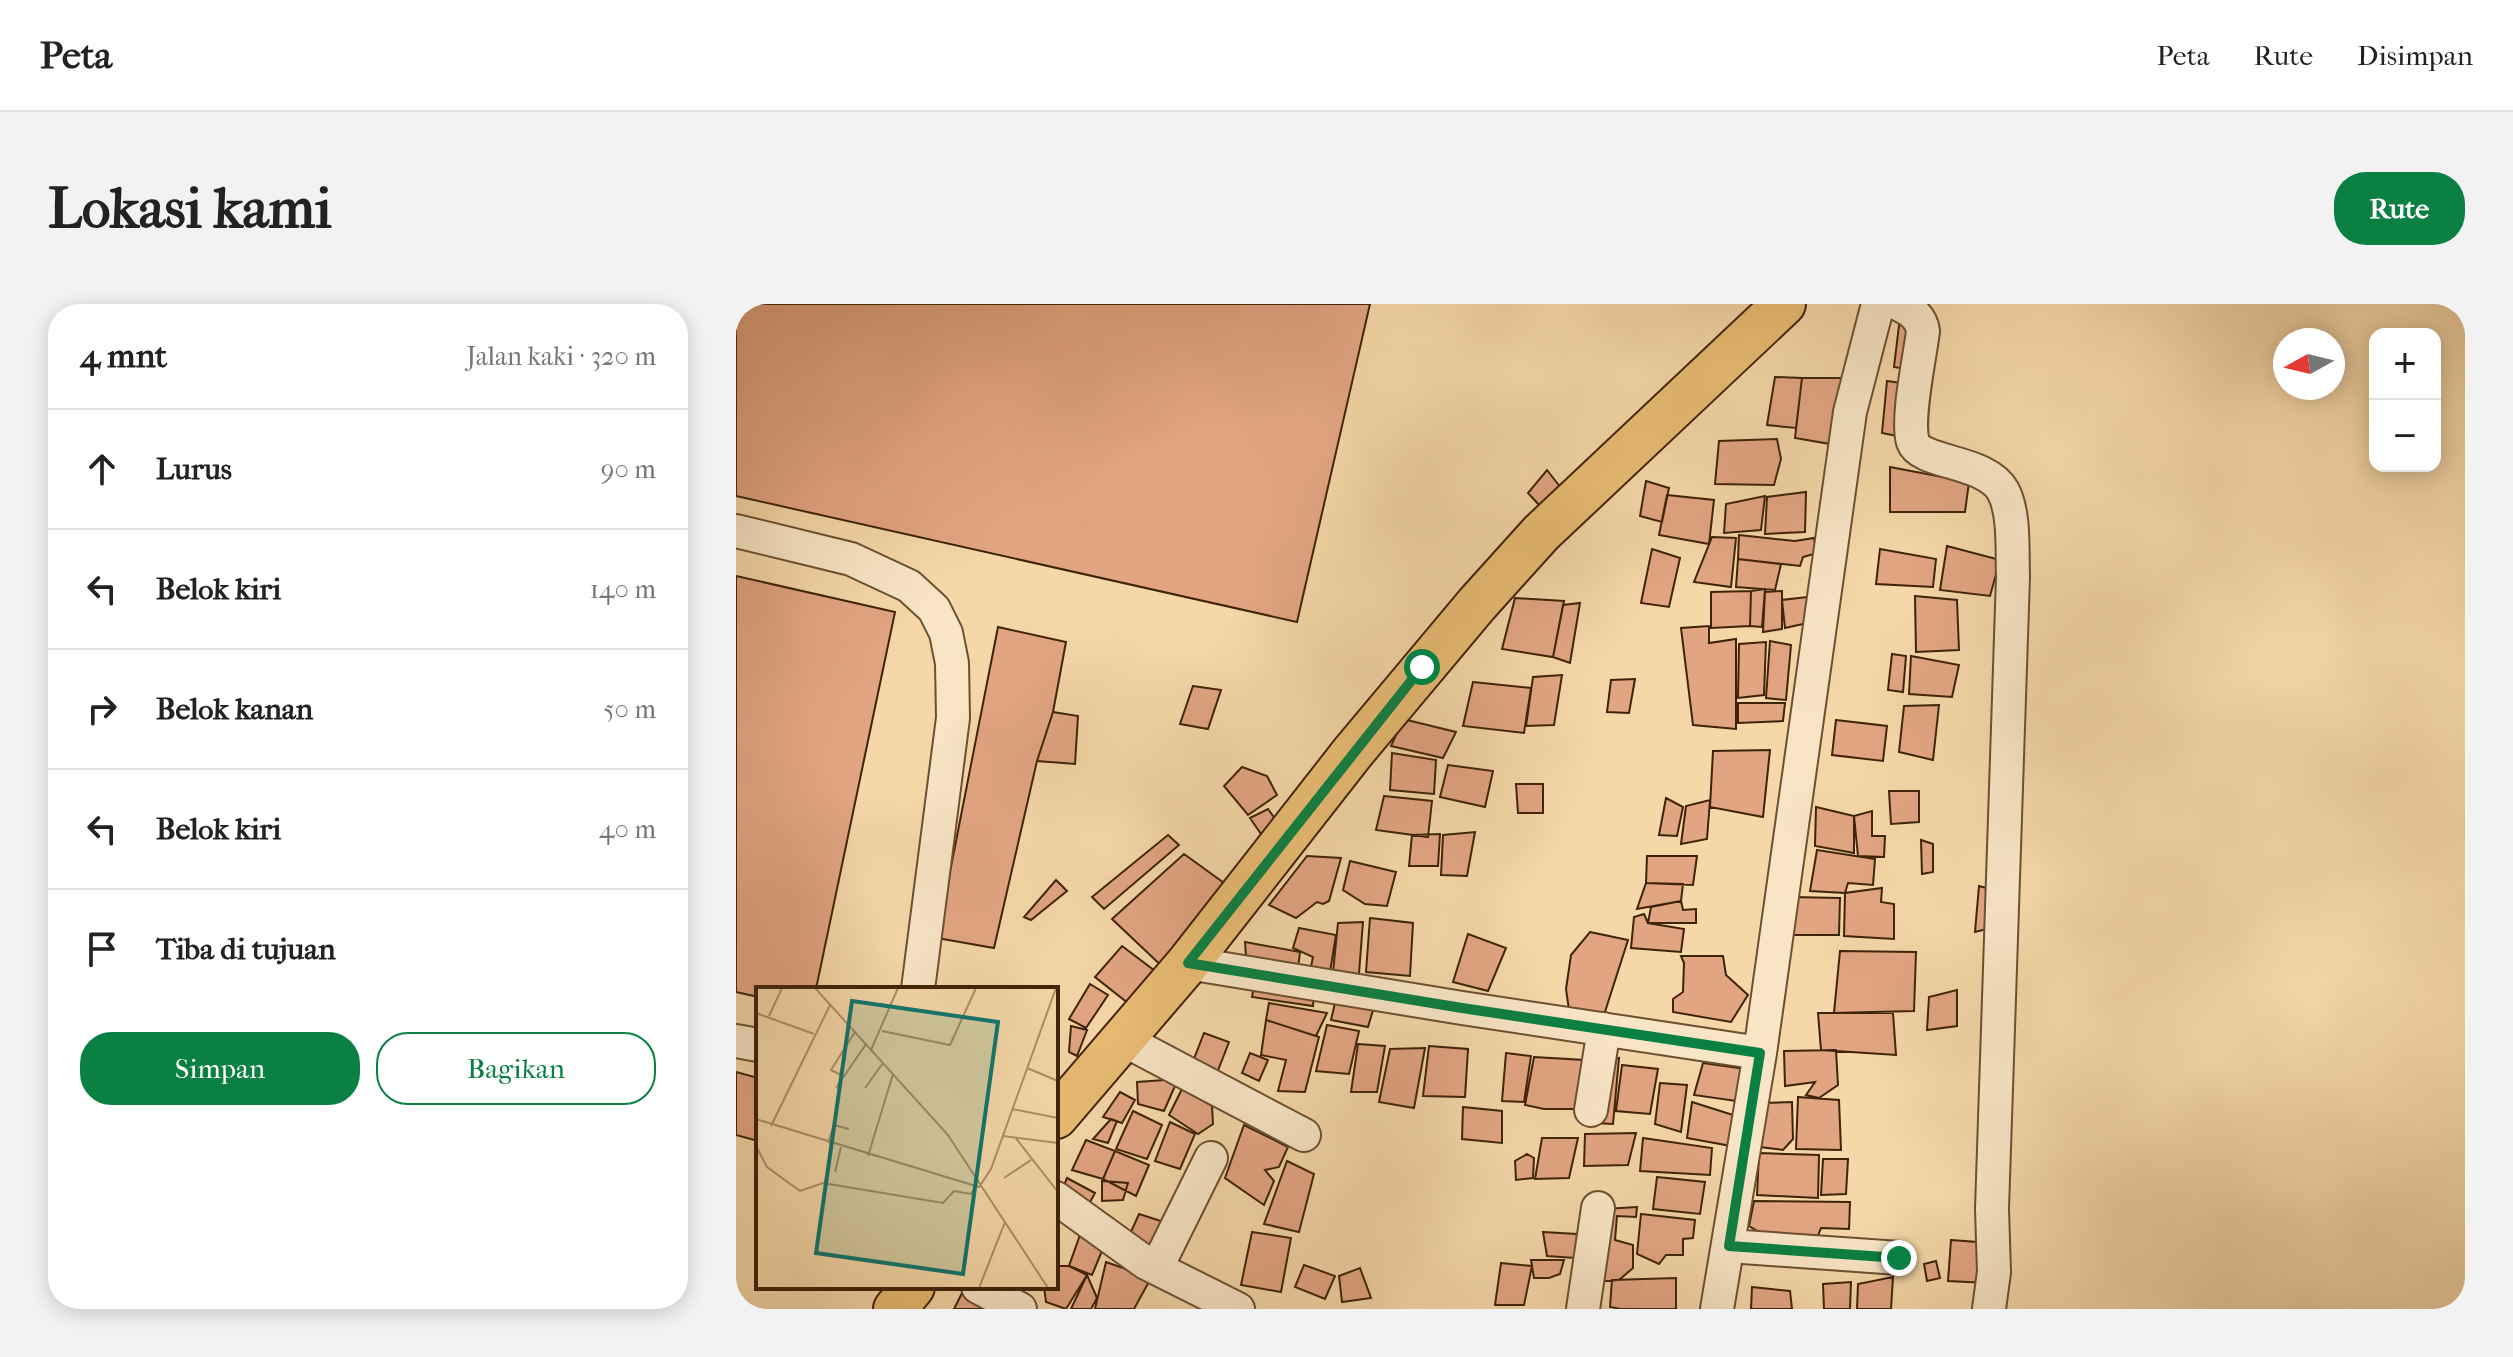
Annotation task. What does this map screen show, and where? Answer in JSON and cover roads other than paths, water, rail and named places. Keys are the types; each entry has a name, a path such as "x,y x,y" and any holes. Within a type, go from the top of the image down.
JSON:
{"main road":[{"path":"1058,1115 1188,963 1373,727 1487,592 1541,533 1784,304"},
{"path":"895,1309 911,1289"}],"street":[{"path":"1717,1309 1760,1053 1848,427 1878,304"},
{"path":"1898,304 1920,320 1923,331 1912,408 1914,444 1919,451 1967,466 1999,485 2008,507 2012,537 1992,1209 1994,1272 1989,1309"},
{"path":"736,531 851,559 909,586 934,609 946,633 952,663 953,718 918,987"},
{"path":"1188,963 1760,1053"},
{"path":"1591,1110 1604,1029"},
{"path":"1124,1040 1304,1135"},
{"path":"736,1041 756,1045"},
{"path":"1157,1267 1211,1158"},
{"path":"1058,1199 1122,1246 1177,1280 1238,1309"},
{"path":"1583,1309 1598,1208"},
{"path":"1729,1246 1899,1258"},
{"path":"982,1289 1020,1309"}]}
